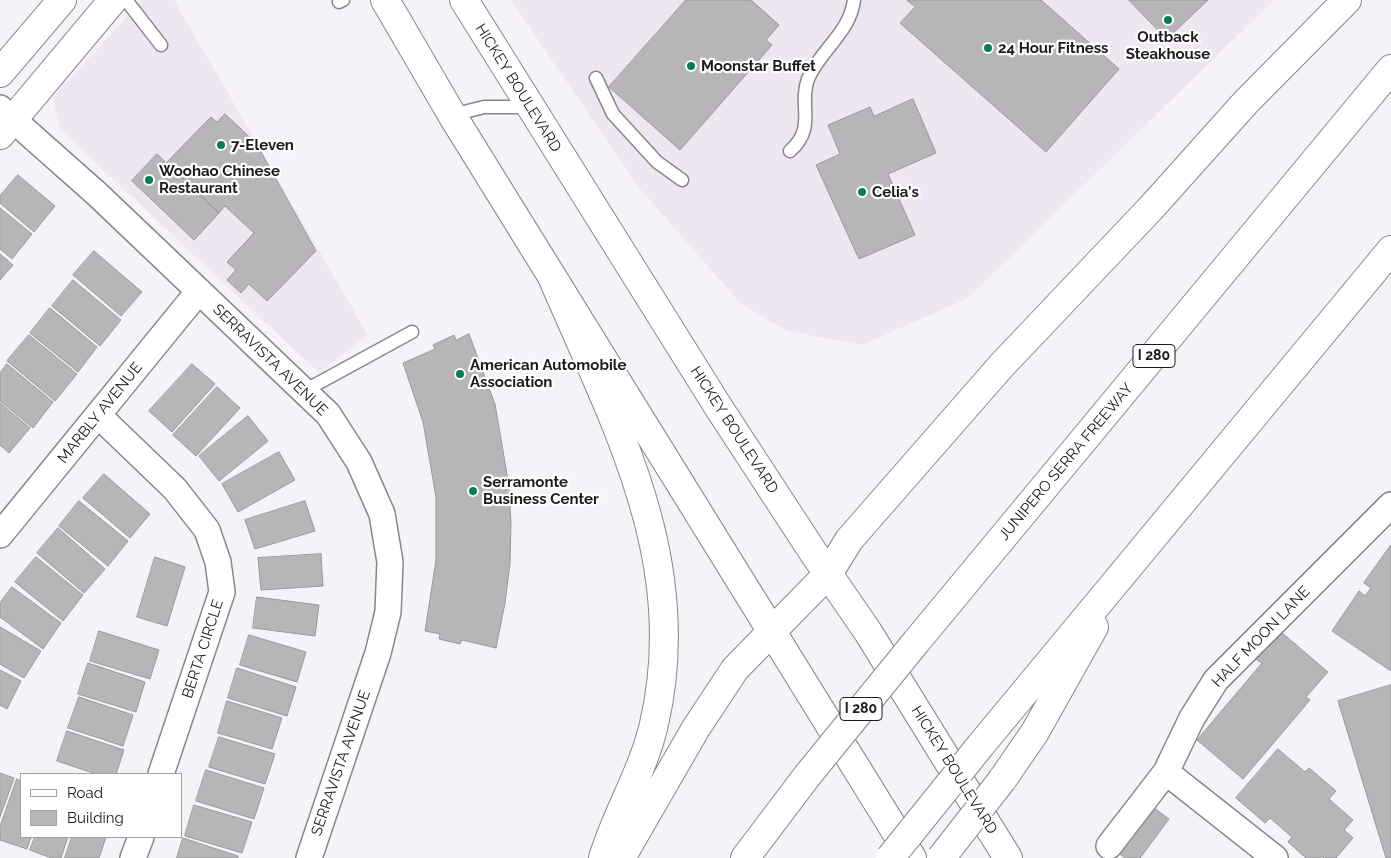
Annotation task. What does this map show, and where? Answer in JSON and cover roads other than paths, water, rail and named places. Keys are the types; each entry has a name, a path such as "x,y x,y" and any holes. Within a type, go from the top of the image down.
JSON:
{"main road":[{"path":"0,73 62,0"},
{"path":"4,121 113,0"},
{"path":"385,0 452,115 912,858"},
{"name":"HICKEY BOULEVARD","path":"464,0 714,400 868,632 1008,858"},
{"path":"621,858 718,692 740,664 828,574 849,540 1002,365 1152,208 1246,102 1347,0"},
{"name":"JUNIPERO SERRA FREEWAY","path":"744,858 807,776 916,642 1391,69"},
{"path":"890,858 980,746 1391,250"},
{"path":"553,279 638,482 655,542 664,600 664,656 654,725 638,776 603,858"},
{"path":"941,858 1002,780 1035,732 1064,683 1122,575"}],"street":[{"name":"SERRAVISTA AVENUE","path":"4,121 97,194 328,414 359,462 382,514 390,562 388,612 378,653 309,858"},
{"name":"MARBLY AVENUE","path":"0,535 199,291"},
{"name":"BERTA CIRCLE","path":"98,415 175,489 207,530 218,562 222,592 162,773"},
{"name":"HALF MOON LANE","path":"1109,846 1166,772 1192,718 1216,680 1391,505"},
{"path":"1166,772 1276,858"},
{"path":"133,858 140,838"}],"lane":[{"path":"126,0 161,45"},
{"path":"790,151 798,144 806,127 808,81 818,62 847,24 854,0"},
{"path":"596,78 613,114 657,162 682,180"},
{"path":"452,115 484,107 530,107"},
{"path":"304,391 412,332"}],"place":[{"name":"Outback Steakhouse","path":"1168,20"},
{"name":"24 Hour Fitness","path":"988,48"},
{"name":"Moonstar Buffet","path":"691,66"},
{"name":"7-Eleven","path":"221,145"},
{"name":"Woohao Chinese Restaurant","path":"149,180"},
{"name":"Celia's","path":"862,192"},
{"name":"American Automobile Association","path":"460,374"},
{"name":"Serramonte Business Center","path":"473,491"}]}
